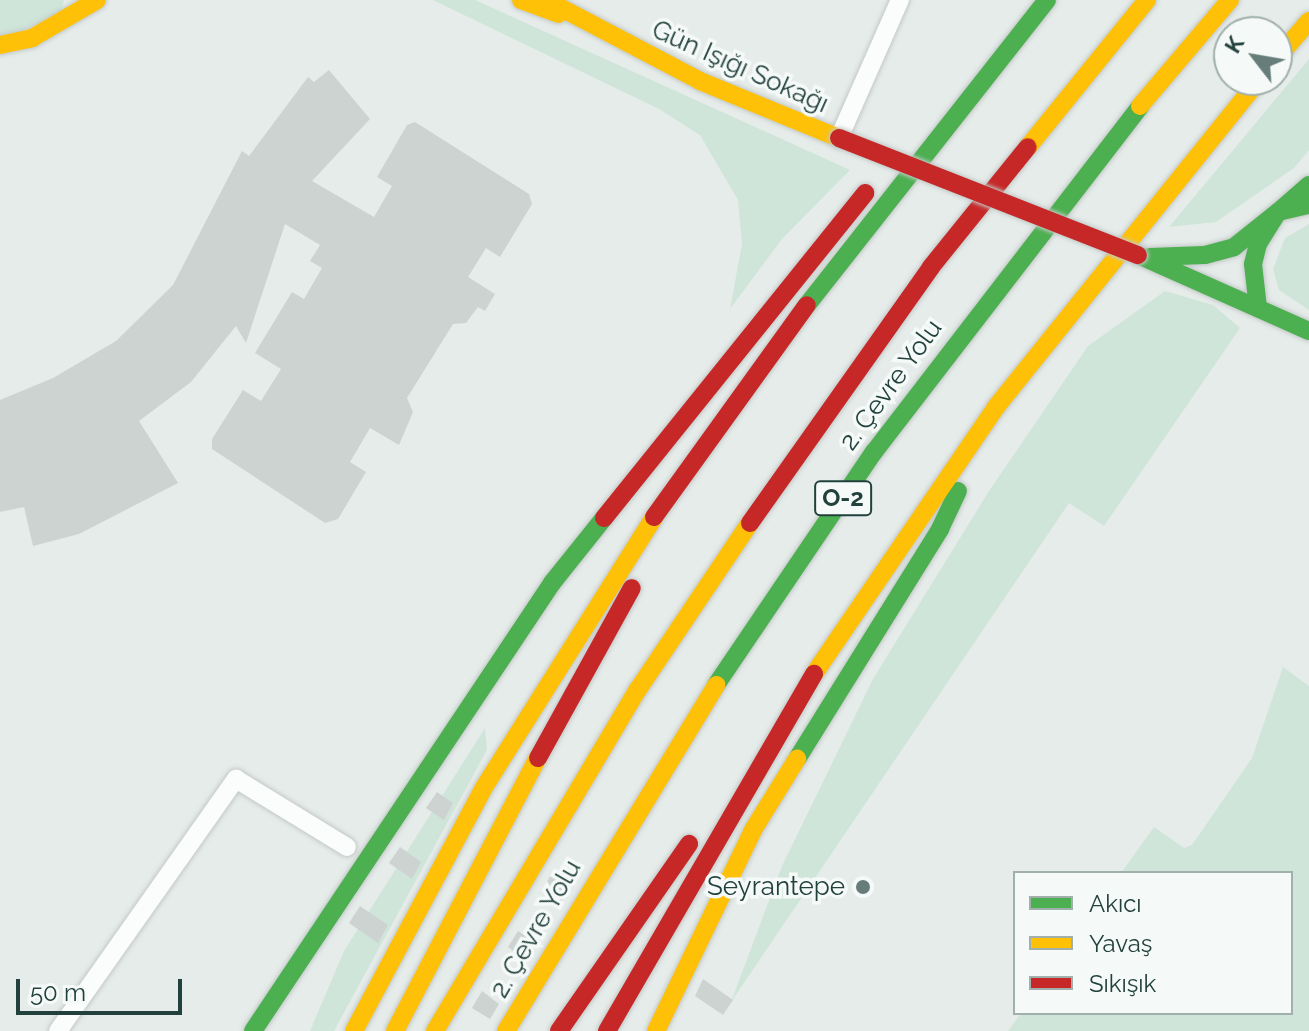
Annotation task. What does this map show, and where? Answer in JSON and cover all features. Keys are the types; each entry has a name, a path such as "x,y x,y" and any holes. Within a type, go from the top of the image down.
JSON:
{"main road":[{"path":"0,45 32,38 97,0"},
{"name":"Gün Işığı Sokağı","path":"521,0 578,21 750,103 1138,255 1309,331"},
{"name":"Gün Işığı Sokağı","path":"546,0 578,21"},
{"path":"354,1031 537,698 684,473 967,98 1047,0"},
{"name":"2. Çevre Yolu","path":"435,1031 639,688 822,416 931,267 1147,0"},
{"name":"2. Çevre Yolu","path":"506,1031 702,706 874,452 1091,165 1230,0"},
{"path":"1293,40 1309,21"},
{"path":"607,1031 807,684 996,407 1246,96"},
{"path":"253,1031 552,583 879,177 967,98"},
{"path":"1138,255 1191,257 1234,247 1309,185"},
{"path":"1278,212 1309,205"},
{"path":"1258,308 1253,264 1278,212"},
{"path":"395,1031 484,855 637,579 813,300"},
{"path":"656,1031 723,891 775,792 940,529 996,407"},
{"path":"559,1031 763,735 807,684"}],"street":[{"path":"839,138 900,0"},
{"path":"58,1031 236,779 347,847"}],"green space":[{"path":"0,0 64,0 61,12 0,42"},
{"path":"433,0 475,0 850,170 782,239 730,309 742,244 738,200 700,135 659,109"},
{"path":"1309,59 1309,150 1294,168 1216,222 1169,227 1278,96 1293,96 1293,78"},
{"path":"1309,224 1309,310 1279,290 1273,269 1285,238"},
{"path":"1165,291 1213,305 1240,328 1104,526 1069,503 731,1002 782,866 873,679 989,491 1088,346"},
{"path":"1283,667 1309,686 1309,1031 1008,1031 1020,1015 1293,1015 1293,871 1122,871 1154,827 1184,848 1192,845 1252,758"},
{"path":"485,728 487,750 334,1031 310,1031 344,951"}],"building":[{"path":"329,70 370,119 312,181 374,217 392,186 377,177 407,125 415,122 529,194 532,204 500,257 486,248 468,277 495,294 485,311 478,307 466,323 453,324 407,398 413,412 399,445 370,428 350,462 366,472 338,519 325,523 212,449 212,439 243,390 261,401 281,369 255,353 292,292 304,299 322,268 310,261 320,245 285,224 246,343 236,326 191,382 139,421 178,483 79,534 33,546 24,507 0,512 0,400 53,378 116,341 173,285 242,151 249,156 308,77 314,82"},
{"path":"437,792 453,803 444,820 426,808"},
{"path":"400,847 421,862 412,879 389,863"},
{"path":"552,873 570,886 561,902 543,889"},
{"path":"360,906 388,925 378,943 349,923"},
{"path":"518,931 536,943 526,960 508,947"},
{"path":"703,979 733,1000 723,1015 695,996"},
{"path":"482,991 499,1004 490,1019 472,1008"}],"traffic: fast":[{"path":"807,305 1047,0"},
{"path":"716,685 874,452 1140,106"},
{"path":"1258,308 1253,264 1258,244 1278,212 1309,185"},
{"path":"1150,257 1205,255 1234,247 1278,212 1309,205"},
{"path":"1138,255 1309,331"},
{"path":"797,759 940,529 958,491"},
{"path":"253,1031 552,583 604,518"}],"traffic: slow":[{"path":"0,45 32,38 97,0"},
{"path":"521,0 559,14"},
{"path":"546,0 700,81 839,138"},
{"path":"1028,147 1147,0"},
{"path":"1140,106 1230,0"},
{"path":"1293,40 1309,21"},
{"path":"814,674 996,407 1246,96"},
{"path":"354,1031 483,789 654,517"},
{"path":"435,1031 639,688 750,523"},
{"path":"506,1031 716,685"},
{"path":"395,1031 538,758"},
{"path":"656,1031 753,830 797,759"}],"traffic: jam":[{"path":"839,138 1138,255"},
{"path":"750,523 931,267 1028,147"},
{"path":"604,518 865,193"},
{"path":"654,517 807,305"},
{"path":"538,758 632,588"},
{"path":"607,1031 814,674"},
{"path":"559,1031 689,844"}],"place":[{"name":"Seyrantepe","path":"863,887"}]}
